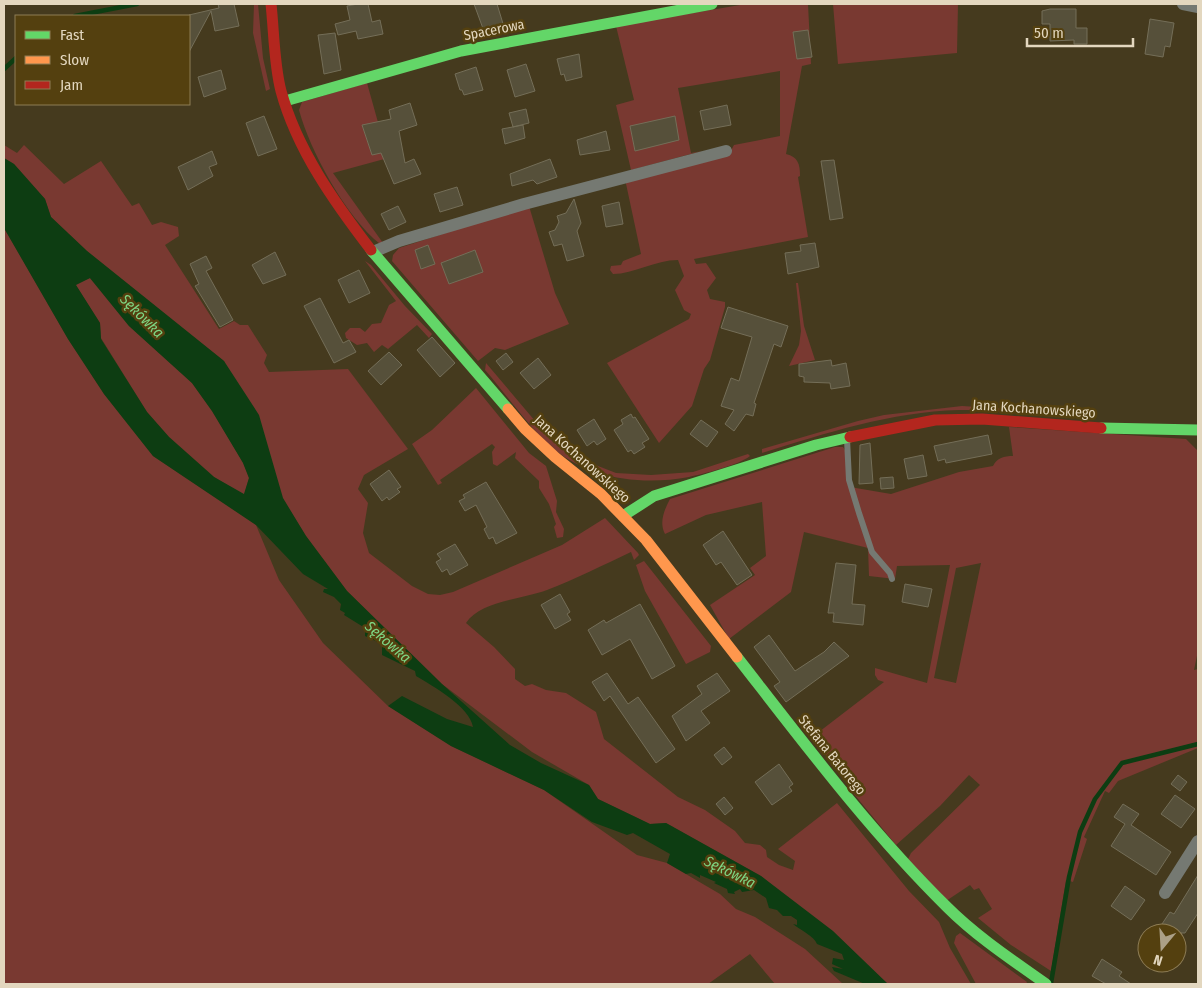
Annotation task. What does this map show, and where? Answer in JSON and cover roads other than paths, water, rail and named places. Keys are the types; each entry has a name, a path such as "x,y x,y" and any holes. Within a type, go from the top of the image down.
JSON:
{"street":[{"name":"Jana Kochanowskiego","path":"271,4 281,92 310,162 342,214 372,252 431,317 525,429 623,516 654,496 847,438 885,428 935,420 982,419 1080,428 1198,430"},
{"name":"Spacerowa","path":"285,101 461,51 712,4"},
{"path":"1183,4 1198,7"},
{"path":"372,252 399,241 524,204 726,151"},
{"name":"Stefana Batorego","path":"623,516 662,559 764,693 856,809 948,908 1044,983"},
{"path":"1165,893 1198,841"}],"lane":[{"path":"847,438 849,480 859,513 872,552 890,573 892,579"}],"water":[{"name":"Sękówka","path":"4,158 14,164 45,199 51,217 87,251 224,361 259,415 283,498 306,536 347,591 442,684 510,745 541,763 589,785 598,799 650,824 666,823 761,876 833,931 888,984 865,984 834,971 832,967 843,969 832,964 833,958 844,960 842,954 817,944 810,936 793,924 797,925 797,920 791,916 783,916 777,910 769,908 766,898 754,890 742,892 740,889 734,892 735,894 728,893 727,889 714,883 716,882 700,875 700,878 691,873 686,874 667,863 670,854 633,833 627,835 592,822 544,790 451,746 388,706 402,696 447,719 473,727 465,712 450,698 416,676 415,671 382,655 382,644 365,636 365,628 344,615 345,613 340,610 341,604 334,597 323,592 324,589 328,589 303,574 256,525 153,456 104,394 68,339 4,228","holes":["90,278 129,326 192,383 212,411 243,463 249,478 244,494 214,477 169,437 147,412 101,339 100,323 76,285"]}],"waterway":[{"path":"80,15 137,4"},
{"path":"4,69 15,59"},
{"path":"1051,983 1069,877 1080,832 1095,799 1122,763 1198,744"}]}
